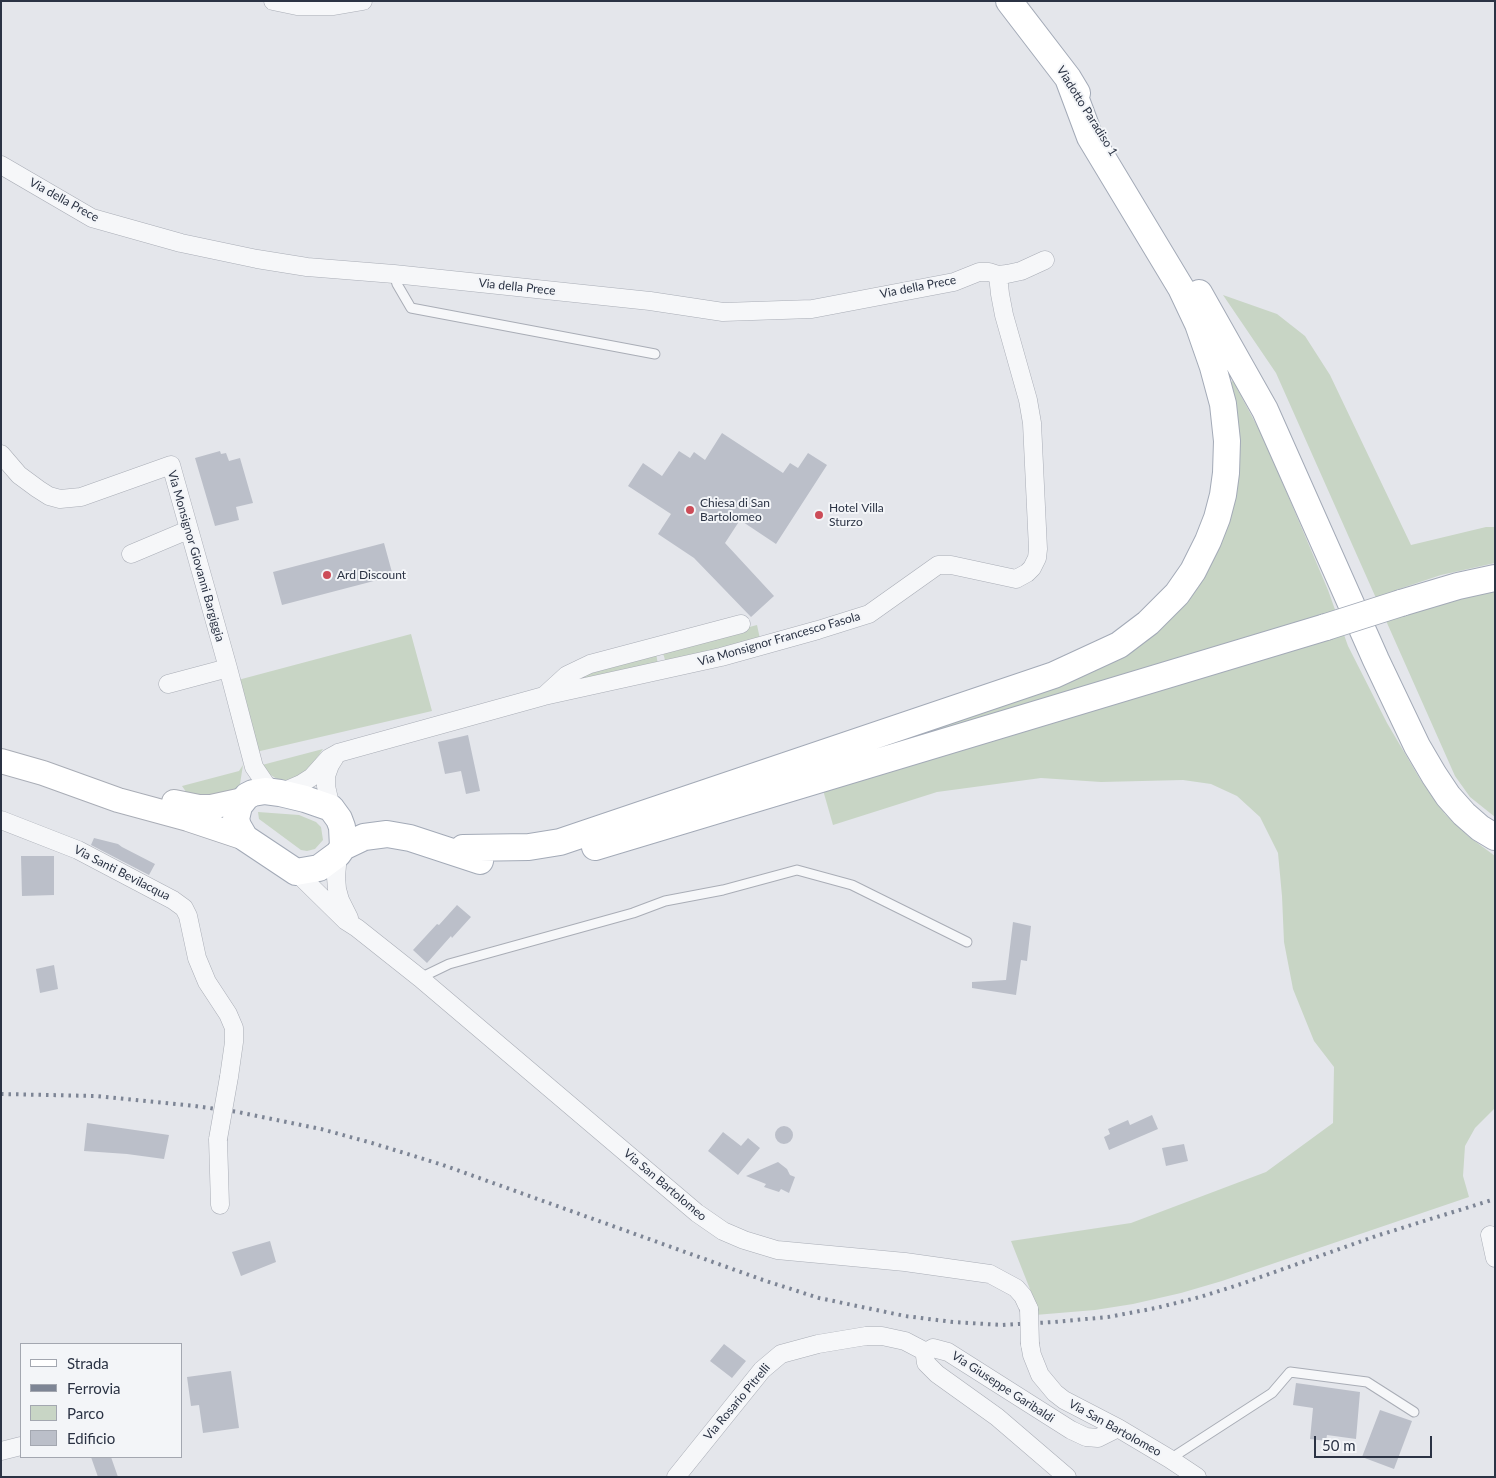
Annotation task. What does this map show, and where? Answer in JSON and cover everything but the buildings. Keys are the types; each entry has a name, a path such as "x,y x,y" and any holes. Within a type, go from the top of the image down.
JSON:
{"main road":[{"name":"Viadotto Paradiso 1","path":"1009,1 1068,78 1090,137 1152,228"},
{"path":"1152,228 1216,322 1265,410 1376,660 1417,746 1448,796 1480,828 1495,837"},
{"path":"463,848 528,847 560,842 1054,675 1119,645 1148,623 1177,594 1193,571 1208,541 1223,495 1227,441 1223,404 1198,324 1152,228"},
{"path":"260,795 239,806 236,819 241,833 296,872 319,868 340,850 364,837 387,834 410,838 474,860 490,862 541,859 574,854 1401,603 1458,586 1495,578"},
{"path":"1,761 43,773 199,807 211,807 260,795 305,799 346,815 398,824 463,848 513,860"},
{"path":"43,773 118,800 188,819 246,838"},
{"path":"332,810 342,828 340,850"}],"street":[{"path":"273,1 297,6 334,6 363,1"},
{"name":"Via della Prece","path":"1,165 92,218 181,243 257,259 307,267 394,274 650,301 723,312 812,309 954,282 979,272 998,275 1021,271 1045,260"},
{"name":"Via Monsignor Francesco Fasola","path":"338,753 544,696 721,657 818,630 869,614 938,565 1016,579 1027,573 1037,558 1038,548 1032,423 1023,382 1004,315 998,275"},
{"name":"Via Monsignor Giovanni Bargiggia","path":"1,454 19,475 49,496 60,499 81,497 171,465 228,668 247,745"},
{"path":"131,554 188,530"},
{"path":"544,696 567,675 590,664 741,624"},
{"path":"168,684 228,668"},
{"path":"247,745 260,795"},
{"path":"247,745 249,768 260,795"},
{"path":"260,795 293,788 312,777 329,758 338,753"},
{"path":"332,810 326,786 326,776 330,765 338,753"},
{"name":"Via Santi Bevilacqua","path":"1,820 78,850 173,900 184,908 207,982 228,1014 234,1028 229,1077 218,1139 220,1205"},
{"path":"340,850 336,877 340,900 357,928"},
{"name":"Via San Bartolomeo","path":"296,872 346,921 420,978 697,1214 723,1231 744,1240 777,1250 905,1262 990,1274 1008,1282 1024,1296 1029,1309 1032,1355 1040,1375 1055,1393 1064,1400 1118,1428 1197,1477"},
{"path":"1492,1234 1495,1258"},
{"name":"Via Rosario Pitrelli","path":"680,1475 762,1370 781,1354 818,1344 866,1336 882,1336 905,1341 926,1352"},
{"name":"Via Giuseppe Garibaldi","path":"1067,1477 998,1417 936,1374 926,1364 926,1352 934,1348 948,1352 1071,1430 1086,1436 1098,1438 1118,1428"},
{"path":"1,1451 20,1446"}],"lane":[{"path":"394,274 397,284 411,308 654,354"},
{"path":"420,978 449,964 633,913 665,901 723,890 797,870 852,885 967,942"},
{"path":"1170,1459 1272,1393 1290,1372 1367,1382 1414,1412"}],"green space":[{"path":"1223,295 1277,314 1305,336 1330,375 1411,545 1486,527 1495,527 1495,563 1441,575 1396,590 1401,603 1415,610 1495,590 1495,817 1470,797 1455,776 1276,373"},
{"path":"1233,381 1264,439 1328,590 1348,646 1387,723 1420,779 1445,814 1468,836 1495,856 1495,1108 1475,1128 1465,1146 1463,1176 1469,1197 1222,1281 1181,1293 1095,1310 1035,1315 1035,1302 1011,1241 1131,1223 1266,1172 1333,1123 1334,1067 1314,1041 1293,989 1284,942 1278,853 1260,817 1237,796 1211,784 1183,780 1101,782 1041,778 937,792 833,825 823,790 1330,639 822,766 1065,680 1199,579 1229,383"},
{"path":"757,625 760,639 666,663 662,650"},
{"path":"411,634 432,711 256,752 238,680"},
{"path":"656,653 658,665 577,681 576,677"},
{"path":"323,749 307,772 288,781 277,779 269,774 262,765"},
{"path":"243,765 240,784 228,795 189,796 182,786 239,771"},
{"path":"258,812 299,815 316,822 321,827 323,840 315,849 301,850 259,819"}],"railway":[{"path":"1,1094 95,1096 195,1106 238,1112 321,1129 443,1165 763,1280 819,1298 905,1316 953,1322 1002,1325 1054,1322 1108,1317 1156,1308 1241,1284 1376,1236 1495,1199"}],"place":[{"name":"Chiesa di San Bartolomeo","path":"690,510"},
{"name":"Hotel Villa Sturzo","path":"819,515"},
{"name":"Ard Discount","path":"327,575"}]}
